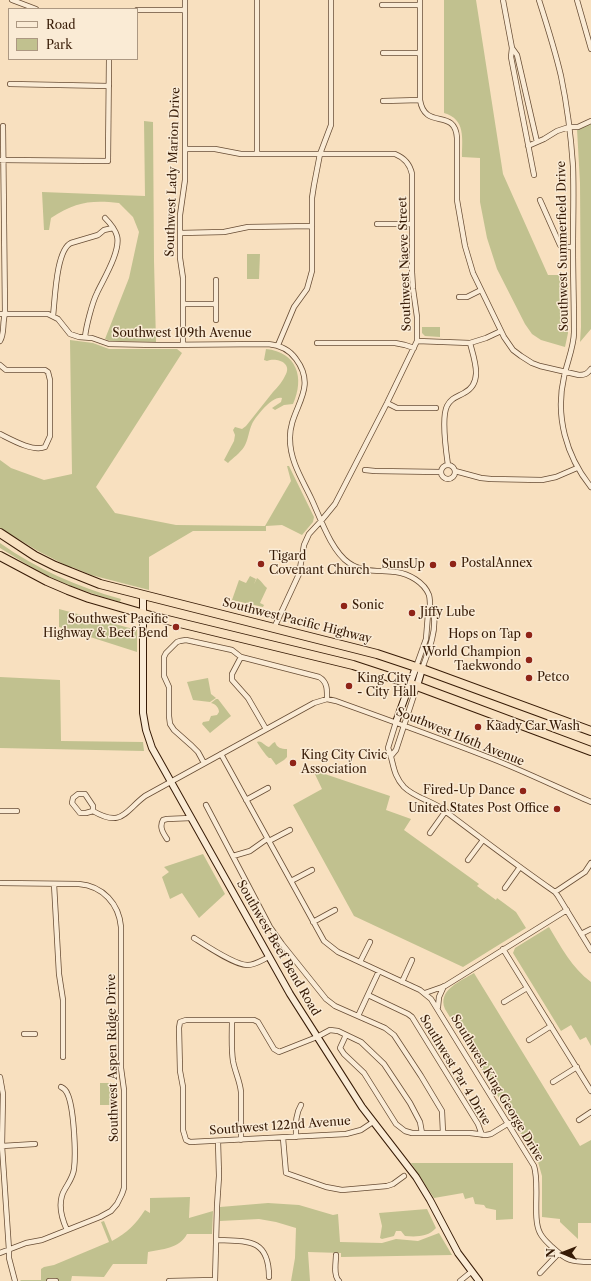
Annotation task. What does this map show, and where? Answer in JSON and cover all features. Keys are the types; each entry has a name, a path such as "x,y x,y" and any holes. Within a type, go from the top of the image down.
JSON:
{"highway":[{"name":"Southwest Pacific Highway","path":"0,533 35,556 71,573 100,584 377,654 591,731"},
{"path":"0,556 25,570 68,590 111,605 353,665 413,685 591,751"}],"main road":[{"name":"Southwest Beef Bend Road","path":"143,595 144,722 147,736 152,748 290,994 373,1122 416,1178 430,1200 458,1253 479,1281"},
{"path":"396,722 419,668"}],"street":[{"path":"12,0 33,8"},
{"name":"Southwest Lady Marion Drive","path":"183,345 183,278 180,258 180,206 185,180 185,0"},
{"path":"257,0 257,154"},
{"path":"331,0 331,125 320,154 314,185 312,271 307,289 294,307 278,345 295,357 300,365 303,372 305,389 292,422 290,448 295,466 321,520 336,550 344,560 365,570 394,572 409,576 417,581 426,590 430,599 430,608 428,614 426,639 419,668"},
{"path":"503,0 512,48 511,57 534,175"},
{"name":"Southwest Summerfield Drive","path":"539,0 561,76 569,128 573,176 574,338 565,372 561,396 561,419 566,442 577,468 591,487"},
{"path":"576,0 591,49"},
{"path":"382,5 420,2 421,107 427,115 449,121 455,129 457,138 457,200 469,262 501,331 513,350 525,359 540,366 583,375 591,370"},
{"path":"138,10 185,10"},
{"path":"512,48 517,55 537,142"},
{"path":"383,53 420,53"},
{"path":"2,160 108,161 109,60"},
{"path":"10,84 109,86"},
{"path":"383,101 420,100"},
{"path":"528,146 557,131 578,127 591,121"},
{"path":"0,341 3,334 3,126"},
{"name":"Southwest Naeve Street","path":"185,149 215,149 241,154 395,154 405,160 410,166 412,174 413,289 417,317 417,341 335,504 309,534 306,540 299,574 274,628"},
{"path":"540,200 560,245 564,247 573,247"},
{"path":"85,337 97,293 114,257 117,245 117,236 105,218"},
{"path":"377,224 412,224"},
{"path":"180,233 224,232 248,227 312,226"},
{"path":"2,314 48,314 53,316 60,259 67,245 98,234 104,230 113,228"},
{"path":"216,280 216,320"},
{"path":"459,297 467,297 481,290"},
{"path":"183,304 216,304"},
{"name":"Southwest 109th Avenue","path":"53,316 58,319 70,334 79,337 92,338 112,344 278,345"},
{"path":"417,341 470,343 501,331"},
{"path":"316,343 395,343 414,348"},
{"path":"448,465 445,438 446,409 452,399 466,392 474,383 476,369 470,343"},
{"path":"0,365 6,370 45,370 48,372 50,380 50,436 45,447 36,448 15,442 0,434"},
{"path":"387,403 397,408 436,408"},
{"path":"441,472 443,467 448,465 453,466 455,471 481,478 535,480 549,479 577,468"},
{"path":"365,470 441,472"},
{"path":"441,472 443,477 448,479 453,476 455,471"},
{"path":"93,811 93,806 85,794 78,794 73,798 72,803 80,813 93,811 107,818 121,817 145,796 314,703 327,699 326,684 324,680 319,677 241,658 232,650 186,640 177,642 164,657 164,674 168,685 170,724 174,730 198,752 204,763"},
{"path":"241,658 232,674 232,680 248,698 266,730"},
{"path":"391,756 396,750 404,726 413,685"},
{"name":"Southwest 116th Avenue","path":"327,699 396,722 486,756 591,802"},
{"path":"396,722 388,748 393,769 404,787 414,794 433,803 555,892 591,950"},
{"name":"Southwest King George Drive","path":"221,754 324,941 331,947 424,993 431,999 531,1160 537,1179 538,1230 543,1238 568,1260 574,1262 591,1262"},
{"path":"246,800 268,788"},
{"path":"206,804 270,927 282,944 326,999 335,1006 385,1028 394,1034 442,1111 443,1133"},
{"path":"0,811 17,812"},
{"path":"430,833 445,812"},
{"path":"167,839 161,828 163,820 167,818 191,818"},
{"path":"233,856 250,851 268,840 290,830"},
{"path":"468,860 483,840"},
{"path":"555,892 585,872 591,863"},
{"path":"505,888 520,867"},
{"path":"291,881 312,870"},
{"name":"Southwest Aspen Ridge Drive","path":"0,883 89,885 103,892 117,909 121,927 120,1068 124,1090 124,1188 118,1204 106,1214 38,1242 26,1243 0,1253"},
{"path":"54,884 59,974 63,1000 63,1056"},
{"path":"313,922 335,910"},
{"path":"424,993 445,986 567,910"},
{"path":"581,934 591,929"},
{"path":"194,938 239,964 248,965 269,957"},
{"path":"360,962 370,942"},
{"path":"503,949 591,1091"},
{"path":"402,982 412,960"},
{"path":"358,1016 379,971"},
{"path":"438,1009 439,997 445,986"},
{"path":"504,1002 527,988"},
{"name":"Southwest Par 4 Drive","path":"368,995 412,1017 478,1124 482,1135"},
{"name":"Southwest 122nd Avenue","path":"232,1020 186,1020 180,1022 180,1071 183,1082 183,1130 186,1140 190,1142 218,1141 353,1133 361,1130 373,1122"},
{"path":"241,1140 241,1092 233,1059 232,1020 256,1020 274,1049 279,1052 317,1037 330,1030 338,1031 362,1042 384,1064 410,1103 420,1122 422,1133"},
{"path":"529,1040 551,1026"},
{"path":"24,1034 35,1034"},
{"path":"346,1035 340,1048 344,1054 364,1073 396,1124 405,1131 412,1133 470,1133 482,1135 491,1134 509,1123"},
{"path":"553,1082 577,1067"},
{"path":"0,1078 3,1094 2,1146 9,1258 15,1281"},
{"path":"61,1087 68,1094 74,1123 74,1168 71,1179 63,1192 60,1206 67,1230"},
{"path":"296,1137 296,1117 301,1105"},
{"path":"579,1120 591,1112"},
{"path":"283,1138 286,1173 335,1190 380,1188 393,1184 404,1176"},
{"path":"169,1280 215,1281 219,1176 218,1141"},
{"path":"2,1146 35,1144"},
{"path":"217,1240 246,1241 260,1247 268,1259 270,1277"},
{"path":"540,1273 559,1253"},
{"path":"336,1255 336,1275 337,1279 340,1281"},
{"path":"460,1281 471,1272"},
{"path":"49,1281 56,1281"}],"green space":[{"path":"444,0 476,0 503,174 548,275 568,275 568,333 565,347 541,340 532,334 525,324 497,269 487,238 480,202 480,158 462,157 462,137 459,125 451,116 444,113"},
{"path":"144,121 153,122 156,342 110,341 105,339 129,278 139,232 133,217 119,203 84,203 68,208 51,218 49,230 44,230 42,192 145,196"},
{"path":"591,124 591,329 580,342 580,183 577,129"},
{"path":"247,254 260,254 259,279 247,279"},
{"path":"422,327 440,327 440,337 425,336 422,333"},
{"path":"70,340 93,343 109,349 177,349 182,353 96,487 115,513 176,525 265,526 291,481 287,466 289,466 314,517 313,522 302,535 282,525 266,526 266,531 193,531 149,557 149,590 91,575 72,567 71,568 38,551 0,528 0,460 11,468 44,480 72,474"},
{"path":"266,349 277,351 285,355 296,368 298,376 297,394 293,404 284,405 275,410 272,408 281,402 282,398 278,398 265,407 252,424 244,447 228,463 224,460 234,441 235,435 233,430 235,427 242,429 246,426 280,384 286,374 287,366 282,362 278,360 264,360"},
{"path":"0,543 43,569 73,583 121,599 120,602 66,584 48,576 0,548"},
{"path":"250,576 256,579 254,584 257,578 267,588 260,603 264,605 263,607 232,600 239,580 246,583"},
{"path":"59,609 137,630 137,652 59,627"},
{"path":"0,677 60,680 61,741 143,742 144,751 0,748"},
{"path":"208,678 211,694 216,698 210,702 193,700 187,682"},
{"path":"218,699 231,716 210,733 202,724 203,722 209,721 211,716 217,715 219,712 217,706 211,703"},
{"path":"257,742 269,747 275,742 280,748 287,749 287,757 276,765 271,758 266,755"},
{"path":"313,770 390,796 386,810 411,819 404,830 479,884 477,886 496,900 497,898 516,912 526,928 463,967 354,916 293,805 322,789"},
{"path":"203,854 225,894 199,918 182,893 170,899 162,877 169,872 164,867"},
{"path":"549,927 573,964 591,982 591,1046 586,1037 580,1040 571,1025 561,1031 513,953 515,948"},
{"path":"474,973 580,1146 591,1140 591,1223 578,1223 578,1239 560,1222 560,1219 542,1217 542,1176 538,1162 445,1009 443,1002 447,991"},
{"path":"100,1083 114,1083 116,1085 116,1105 100,1105"},
{"path":"411,1163 513,1163 513,1219 496,1220 496,1210 486,1208 484,1205 475,1204 473,1197 465,1199 463,1193 434,1198"},
{"path":"190,1197 189,1218 213,1211 212,1234 187,1234 180,1243 170,1248 148,1252 147,1264 113,1264 104,1277 72,1276 71,1281 20,1280 41,1280 41,1269 44,1267 54,1265 109,1242 101,1222 104,1221 112,1241 118,1238 131,1228 145,1210 150,1213 150,1198"},
{"path":"268,1203 299,1205 333,1215 338,1214 340,1242 382,1243 396,1239 418,1241 439,1233 452,1255 341,1257 341,1253 308,1252 310,1281 291,1281 295,1258 296,1228 259,1219 220,1221 220,1207"},
{"path":"427,1209 436,1228 433,1231 422,1236 405,1236 401,1231 396,1231 394,1236 382,1239 380,1238 382,1226 379,1213"}],"place":[{"name":"Tigard Covenant Church","path":"261,564"},
{"name":"PostalAnnex","path":"453,564"},
{"name":"SunsUp","path":"433,565"},
{"name":"Sonic","path":"344,606"},
{"name":"Jiffy Lube","path":"412,613"},
{"name":"Southwest Pacific Highway & Beef Bend","path":"176,627"},
{"name":"Hops on Tap","path":"529,635"},
{"name":"World Champion Taekwondo","path":"529,660"},
{"name":"Petco","path":"529,678"},
{"name":"King City - City Hall","path":"349,686"},
{"name":"Kaady Car Wash","path":"478,727"},
{"name":"King City Civic Association","path":"293,763"},
{"name":"Fired-Up Dance","path":"523,791"},
{"name":"United States Post Office","path":"557,809"}]}
